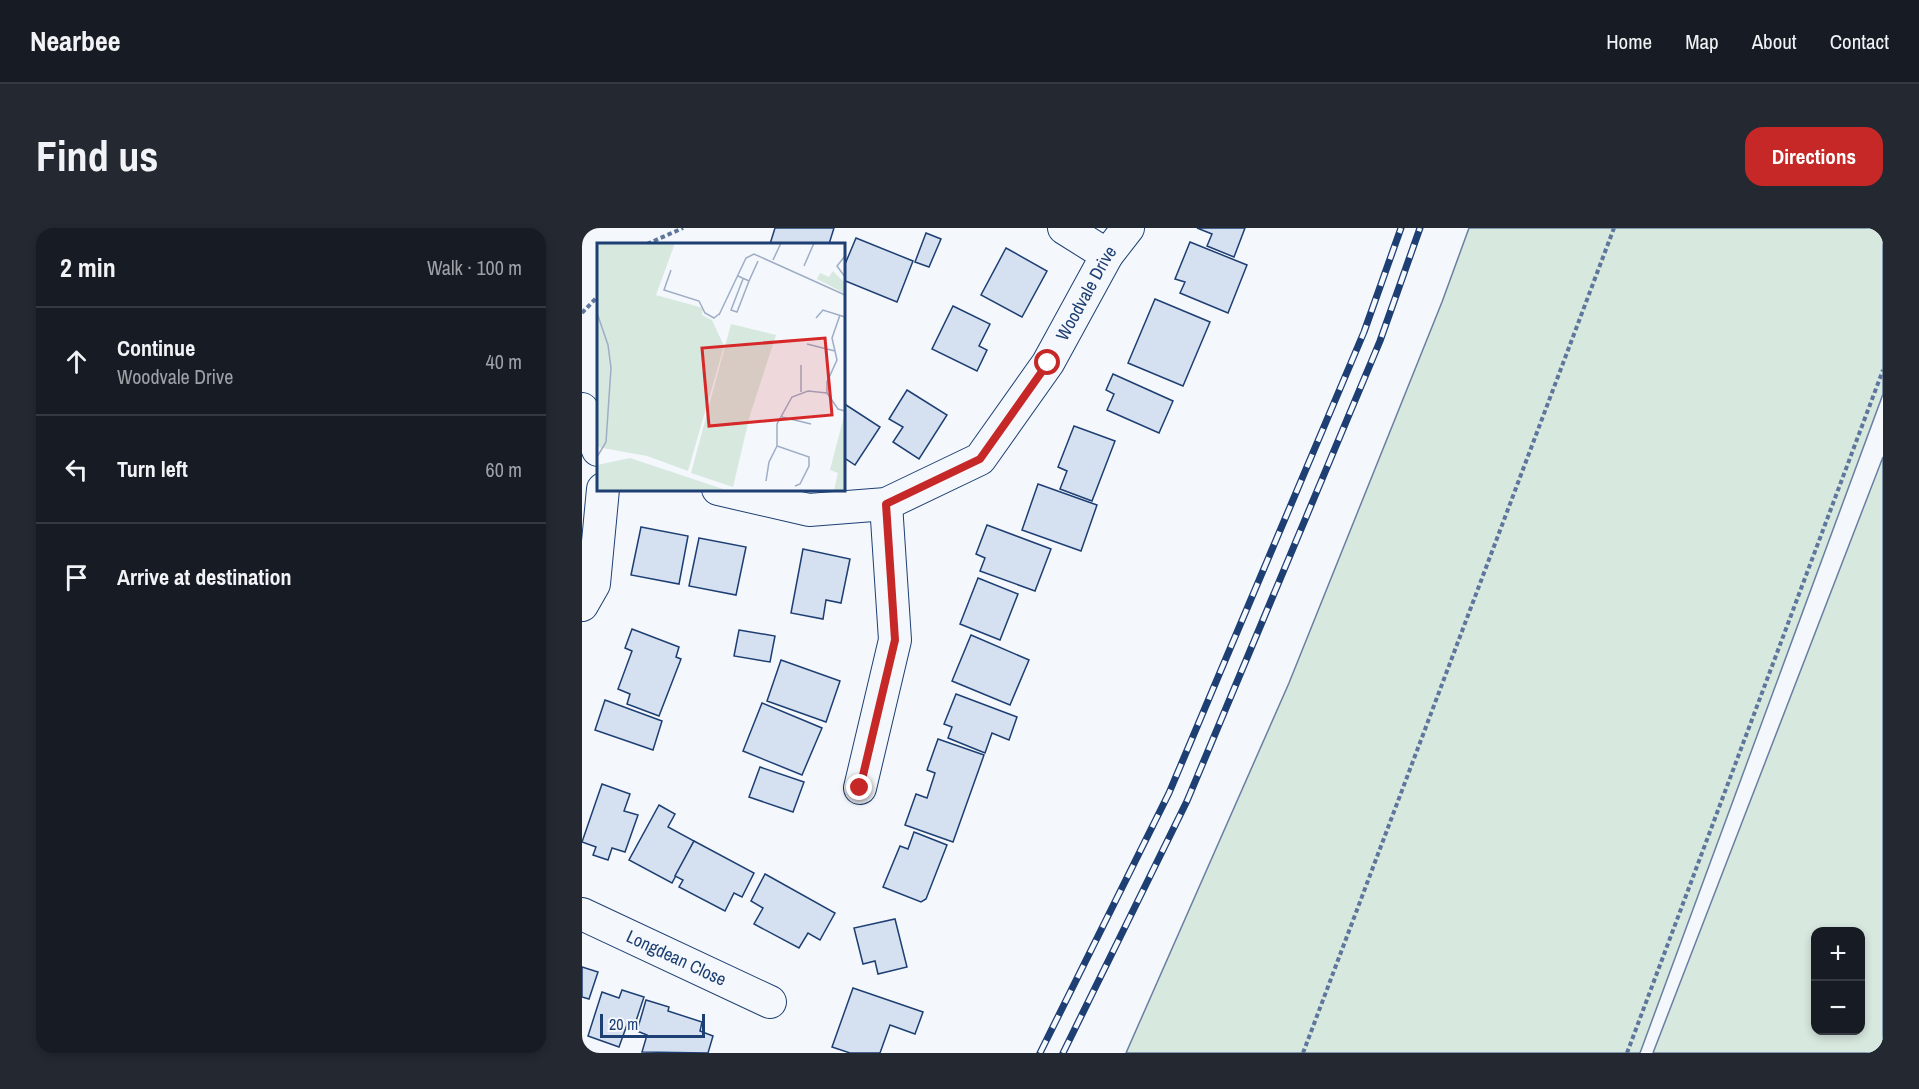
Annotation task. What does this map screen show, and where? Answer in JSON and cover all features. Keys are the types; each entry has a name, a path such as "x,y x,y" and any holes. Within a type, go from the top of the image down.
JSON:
{"street":[{"path":"1064,228 1107,255"},
{"name":"Woodvale Drive","path":"722,490 809,510 886,504 980,459 1048,363 1107,255 1128,228"},
{"path":"582,409 597,447"},
{"path":"582,605 594,584 603,490"},
{"path":"860,788 895,640 886,504"},
{"name":"Longdean Close","path":"582,914 770,1002"}],"path":[{"path":"649,243 683,228"},
{"path":"1304,1053 1614,228"},
{"path":"582,313 597,297"},
{"path":"1627,1053 1883,370"}],"shaded area":[{"path":"1469,228 1883,228 1883,394 1640,1053 1126,1053 1289,683 1442,302"},
{"path":"1883,457 1883,1053 1653,1053"}],"building":[{"path":"775,228 834,228 829,243 770,243"},
{"path":"1197,228 1245,228 1234,257 1207,246 1212,234"},
{"path":"926,233 941,239 929,267 915,262"},
{"path":"856,238 913,261 897,302 844,280 844,267"},
{"path":"1190,242 1247,265 1228,313 1180,293 1185,282 1175,279"},
{"path":"1006,248 1047,271 1022,317 981,295"},
{"path":"1155,299 1210,322 1183,386 1128,363"},
{"path":"953,306 990,324 979,346 987,350 977,371 932,349"},
{"path":"1113,374 1173,401 1159,433 1107,410 1114,394 1106,390"},
{"path":"907,390 947,415 919,459 893,442 903,427 889,419"},
{"path":"844,404 880,427 855,465 844,458"},
{"path":"1074,426 1115,441 1092,501 1060,489 1067,471 1058,467"},
{"path":"1038,484 1097,505 1081,551 1022,530"},
{"path":"987,525 1051,549 1035,591 980,571 985,558 976,554"},
{"path":"641,527 688,536 679,584 631,575"},
{"path":"699,538 746,547 736,595 689,586"},
{"path":"803,549 850,559 841,603 826,600 823,619 791,613"},
{"path":"978,578 1018,594 1000,640 960,624"},
{"path":"632,629 679,647 676,657 681,659 659,716 627,704 630,694 618,689 632,651 625,648"},
{"path":"739,630 775,636 770,662 734,656"},
{"path":"971,635 1029,660 1010,705 952,681"},
{"path":"781,660 840,681 826,722 767,701"},
{"path":"956,694 1017,717 1009,740 992,733 985,753 948,738 952,727 944,724"},
{"path":"605,700 662,721 653,750 595,730"},
{"path":"762,703 822,728 802,775 743,751"},
{"path":"938,739 984,755 953,842 905,825 916,794 927,798 935,773 927,770"},
{"path":"760,767 804,782 793,812 749,797"},
{"path":"602,784 630,794 624,811 638,815 625,852 612,848 608,860 593,855 596,847 582,842"},
{"path":"659,805 675,814 668,827 694,841 672,883 629,860"},
{"path":"914,832 947,845 926,899 921,902 883,887 900,846 908,849"},
{"path":"694,841 754,873 742,897 734,893 725,911 679,887 683,880 675,876"},
{"path":"765,874 835,913 820,940 808,933 799,948 754,924 763,908 751,901"},
{"path":"895,919 907,967 878,974 875,961 863,964 854,928"},
{"path":"582,967 598,972 589,999 582,997"},
{"path":"853,988 923,1012 915,1034 890,1025 880,1053 850,1053 832,1047"},
{"path":"622,990 644,997 635,1024 628,1022 619,1047 588,1036 602,992 619,998"},
{"path":"646,1000 669,1007 668,1011 702,1022 700,1031 713,1036 708,1053 642,1052 647,1035 637,1031"}],"railway":[{"path":"1040,1053 1169,793 1364,332 1401,228"},
{"path":"1063,1053 1187,801 1380,341 1420,228"}],"route":[{"path":"860,788 895,640 886,504 980,459 1048,363"}]}
